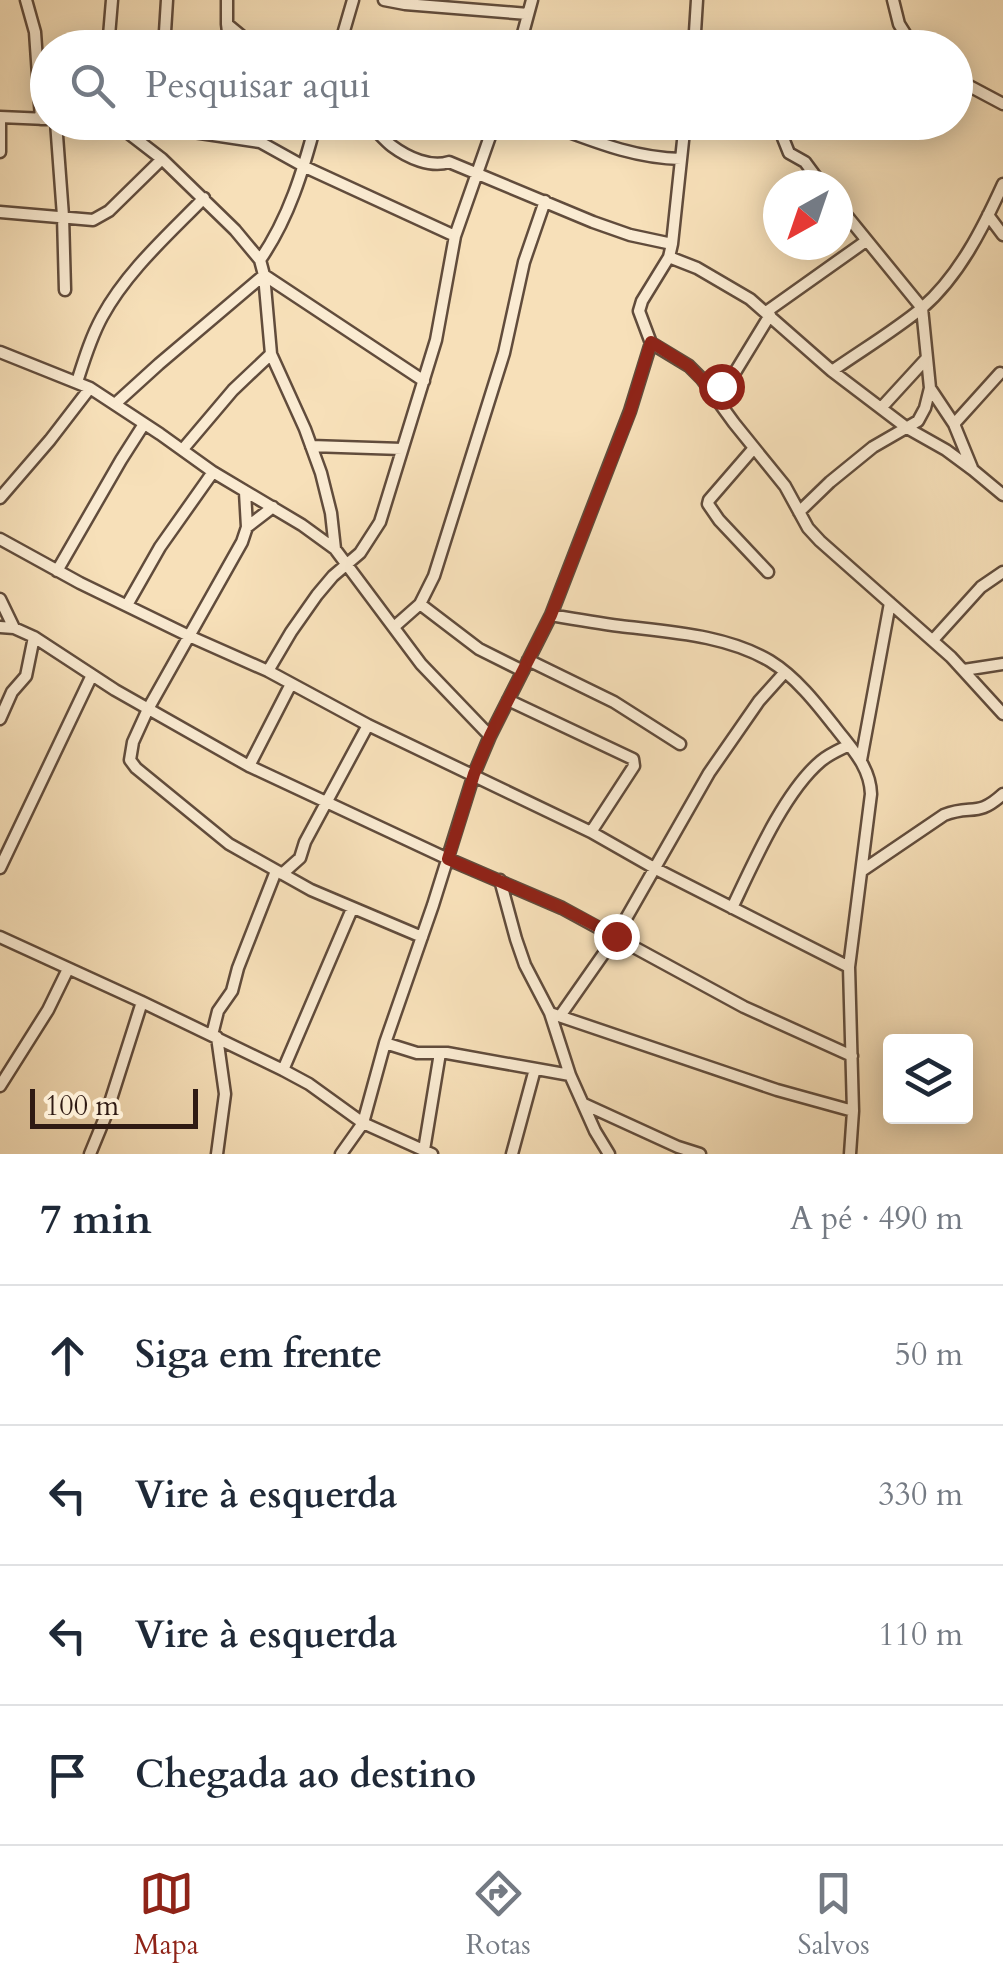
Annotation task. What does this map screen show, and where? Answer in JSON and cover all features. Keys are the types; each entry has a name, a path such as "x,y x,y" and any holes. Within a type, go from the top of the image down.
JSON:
{"street":[{"path":"26,0 34,30"},
{"path":"110,30 112,0"},
{"path":"165,30 166,0"},
{"path":"227,0 228,30"},
{"path":"344,30 353,0"},
{"path":"384,0 528,14"},
{"path":"524,30 532,0"},
{"path":"695,30 697,0"},
{"path":"893,0 903,30"},
{"path":"227,24 234,30"},
{"path":"973,89 1003,104"},
{"path":"0,152 0,117 30,118"},
{"path":"57,140 65,290"},
{"path":"137,140 204,198 260,260 271,354 312,446 331,513 336,549"},
{"path":"250,140 455,236"},
{"path":"260,260 273,241 305,167 312,140"},
{"path":"385,140 433,165 449,162 671,250 768,313 832,371 1003,494"},
{"path":"268,671 318,595 367,544 380,522 438,329 455,236 489,140"},
{"path":"594,140 634,154 681,159"},
{"path":"683,140 671,250 639,310 651,342 689,366 713,392 785,486 808,528 820,541 964,670 1003,714"},
{"path":"784,140 789,153 806,162 812,170"},
{"path":"0,212 86,221 100,217 162,160"},
{"path":"832,371 922,308 960,264 1003,184"},
{"path":"76,382 93,335 112,300 140,264 204,198"},
{"path":"394,627 420,604 434,576 504,353 524,262 545,201"},
{"path":"988,214 1003,235"},
{"path":"799,512 844,470 893,434 908,428 922,414 930,388 922,308 853,224"},
{"path":"713,392 734,374 768,313 866,240"},
{"path":"264,275 424,381"},
{"path":"116,404 264,275"},
{"path":"340,1154 363,1123 474,774 551,615 630,412 651,342"},
{"path":"0,352 90,388 336,549 421,664 490,736"},
{"path":"182,449 271,354"},
{"path":"882,407 926,359"},
{"path":"954,424 1000,373"},
{"path":"0,498 90,388"},
{"path":"930,388 954,424 973,470"},
{"path":"893,434 897,420"},
{"path":"58,571 144,424"},
{"path":"312,446 402,449"},
{"path":"754,448 708,504 768,572"},
{"path":"127,605 160,548 213,472"},
{"path":"245,492 247,527 148,709 129,754 133,765 229,844 352,908 422,937"},
{"path":"247,527 272,507"},
{"path":"0,539 188,636 268,671 368,725 591,832 849,966"},
{"path":"932,640 981,586 1003,572"},
{"path":"0,599 14,628"},
{"path":"861,760 890,603"},
{"path":"420,604 479,648 624,708 680,744"},
{"path":"551,615 670,632 755,653 785,672 861,760 871,794 849,966 853,1111 850,1154"},
{"path":"0,626 34,637 92,676 249,766 562,908 744,1007 852,1056"},
{"path":"0,719 12,692 26,676 34,637"},
{"path":"964,670 1003,664"},
{"path":"555,1015 616,936 708,772 785,672"},
{"path":"0,868 5,843 92,676"},
{"path":"249,766 291,684"},
{"path":"508,700 633,760 634,766 591,832"},
{"path":"217,1154 226,1094 215,1036 218,1011 232,991 278,872 302,854 325,802 368,725"},
{"path":"732,908 762,845 802,782 821,761 848,745"},
{"path":"863,870 944,815 956,810 980,810 1003,794"},
{"path":"500,880 520,952 555,1015 570,1076 610,1154"},
{"path":"283,1070 352,908"},
{"path":"2,942 215,1036 308,1084 363,1123 424,1152 440,1053"},
{"path":"0,1086 68,970"},
{"path":"90,1154 142,1002"},
{"path":"555,1015 777,1090 853,1111"},
{"path":"385,1044 425,1055 440,1053 570,1076"},
{"path":"512,1154 535,1068"},
{"path":"583,1103 700,1154"}],"route":[{"path":"616,936 448,859 474,774 551,615 630,412 651,342 689,366 713,392 721,386"}]}
